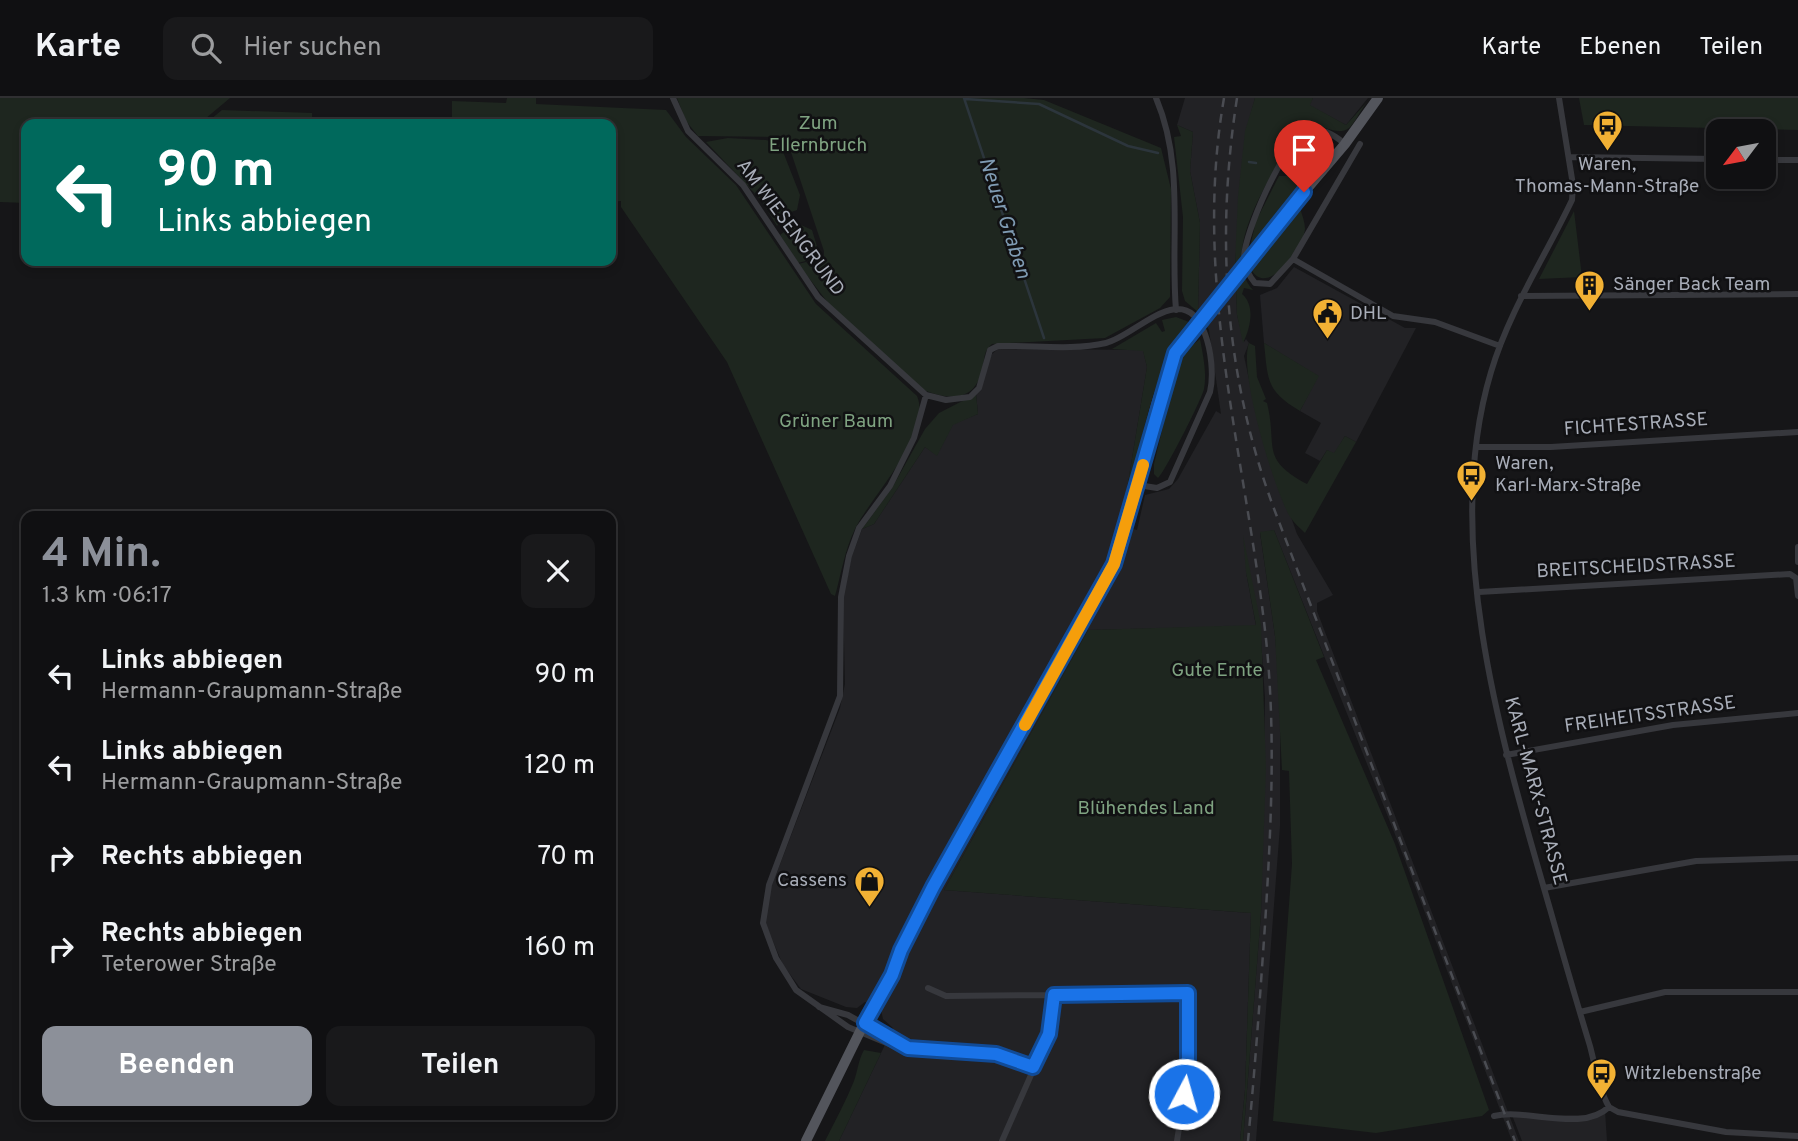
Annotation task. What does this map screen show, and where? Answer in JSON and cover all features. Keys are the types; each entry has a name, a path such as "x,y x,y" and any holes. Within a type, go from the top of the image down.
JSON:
{"main road":[{"path":"806,1141 880,991 892,975 901,950 1111,572 1142,486 1164,383 1179,346 1260,244 1345,144 1378,98"}],"street":[{"name":"AM WIESENGRUND","path":"673,98 688,131 743,185 818,297 926,395"},
{"path":"1156,98 1173,167 1177,310"},
{"name":"KARL-MARX-STRASSE","path":"1559,98 1573,185 1572,200 1521,296 1486,389 1476,447 1474,534 1487,655 1506,755 1610,1108"},
{"path":"1345,144 1327,132 1313,131 1301,135 1290,149 1253,220 1244,259 1255,283 1262,286 1274,282 1293,259 1360,144"},
{"path":"1569,157 1706,159"},
{"path":"1776,160 1798,160"},
{"path":"1293,259 1393,316 1435,322 1500,346"},
{"path":"1521,296 1798,294"},
{"path":"908,1048 825,1014 796,990 776,958 763,923 764,904 840,696 841,597 849,556 859,528 890,486 915,435 926,395 946,400 970,397 979,388 990,350 994,347 1107,343 1157,314 1177,310 1190,314 1202,327 1212,384 1206,403 1182,448 1173,477 1162,487 1142,486"},
{"name":"FICHTESTRASSE","path":"1476,447 1551,447 1798,432"},
{"path":"1798,547 1798,562"},
{"name":"BREITSCHEIDSTRASSE","path":"1479,592 1794,575 1798,596"},
{"name":"FREIHEITSSTRASSE","path":"1506,755 1672,724 1798,713"},
{"path":"1544,888 1696,861 1798,858"},
{"path":"928,988 946,996 1188,993 1188,1071 1177,1141"},
{"path":"1580,1012 1665,992 1798,992"},
{"path":"1002,1141 1049,1034 1054,995"},
{"path":"819,1007 828,1007 890,1046 996,1054 1033,1067"},
{"path":"1494,1116 1528,1114 1546,1120 1594,1115 1610,1108 1726,1132 1798,1136"}],"shaded area":[{"path":"1185,98 1255,98 1246,131 1235,264 1237,315 1244,342 1246,339 1249,343 1244,356 1259,426 1297,534 1333,595 1317,603 1317,611 1519,1141 1512,1141 1398,842 1274,530 1260,533 1275,636 1280,697 1280,826 1256,1141 1243,1141 1261,913 1265,698 1260,625 1246,572 1256,626 1088,630 944,890 1251,913 1245,1090 1240,1141 839,1141 893,1028 883,1019 881,1010 865,1002 857,1008 846,1007 801,989 783,965 766,925 765,913 769,893 840,708 845,684 843,597 852,556 862,529 874,524 925,447 937,455 953,424 978,414 976,394 992,354 998,349 1143,350 1147,367 1121,526 1137,530 1145,495 1169,489 1178,479 1216,411 1221,414 1209,330 1198,312 1200,223 1190,171 1193,132 1177,125"},
{"path":"1313,98 1368,98 1346,125 1309,105"},
{"path":"1294,267 1405,328 1416,328 1356,442 1345,436 1334,454 1327,450 1320,461 1305,453 1321,423 1300,411 1318,376 1264,343 1260,295 1277,288"},
{"path":"1605,1111 1607,1141 1522,1141 1512,1115 1594,1115"}],"green space":[{"path":"0,98 230,98 205,119 21,119 21,203 0,202"},
{"name":"Grüner Baum","path":"507,98 536,98 536,104 666,110 686,137 736,185 816,304 917,396 920,411 909,446 855,529 835,596 831,594 727,362 621,207 621,201 616,202 616,119 452,119 452,101 506,103"},
{"name":"Zum Ellernbruch","path":"677,98 1044,100 1161,148 1171,189 1170,297 1160,308 1105,338 992,344 986,352 979,380 974,388 959,396 942,396 922,389 829,304 798,264 806,262 811,266 824,258 824,251 791,152 775,137 698,136 686,121"},
{"path":"1255,98 1313,98 1310,105 1346,125 1367,102 1351,126 1343,131 1315,126 1300,130 1292,138 1262,192 1245,235 1242,255 1244,274 1253,290 1244,288 1242,294 1250,311 1248,331 1243,343 1237,315 1235,264 1238,196 1245,131"},
{"path":"1579,98 1798,98 1798,130 1776,129 1776,119 1706,119 1706,128 1584,125"},
{"path":"222,110 312,113 312,119 211,119"},
{"path":"1177,125 1193,132 1190,171 1200,223 1198,312 1185,301 1182,291 1183,217 1174,137 1181,136"},
{"path":"1311,136 1322,136 1328,142 1327,156 1250,247 1256,221 1279,176 1291,176 1285,165 1299,144"},
{"path":"728,138 766,140 780,144 800,195 797,210 785,214 777,226 761,200 706,142"},
{"path":"1300,208 1305,229 1299,246 1276,274 1267,278 1259,277 1252,271 1272,240"},
{"path":"1574,211 1582,277 1539,279 1572,215"},
{"path":"801,225 812,230 819,253 813,259 798,263 780,235 790,227"},
{"path":"1176,317 1189,322 1166,360 1157,383 1125,501 1147,367 1143,351 1112,349 1156,323 1162,332 1165,331 1162,320"},
{"path":"1200,339 1205,370 1204,389 1158,478 1154,474 1154,464 1176,371 1182,354"},
{"path":"1249,343 1255,346 1257,377 1266,399 1263,401 1267,403 1273,450 1282,467 1307,484 1327,450 1334,453 1345,436 1356,442 1305,533 1290,517 1283,503 1259,430 1249,378"},
{"path":"1264,343 1319,376 1300,411 1281,397 1271,383"},
{"path":"976,394 978,414 953,425 937,456 925,447 874,524 862,529 892,488 925,429 939,413"},
{"path":"1274,530 1324,657 1316,660 1395,844 1489,1110 1482,1116 1376,1133 1273,1121 1292,864 1289,771 1282,770 1275,636 1260,532"},
{"name":"Blühendes Land","path":"1243,535 1261,625 1266,768 1261,913 1243,1141 1240,1141 1245,1090 1251,913 944,890 1088,630 1256,625 1246,572"},
{"path":"864,1050 881,1053 839,1141 825,1141 851,1088"}],"waterway":[{"name":"Neuer Graben","path":"964,98 1044,338"},
{"path":"965,99 1039,104 1128,146 1158,153"},
{"path":"1249,162 1256,163"}],"railway":[{"path":"1224,98 1216,167 1214,235 1218,302 1266,639 1271,710 1269,853 1248,1141"},
{"path":"1237,98 1230,151 1226,257 1235,361 1245,412 1276,514 1515,1141"}],"slow traffic":[{"path":"1025,725 1121,549 1143,465"}],"place":[{"name":"Waren, Thomas-Mann-Straße","path":"1607,153"},
{"name":"Sänger Back Team","path":"1590,312"},
{"name":"DHL","path":"1327,341"},
{"name":"Waren, Karl-Marx-Straße","path":"1472,502"},
{"name":"Cassens","path":"870,908"},
{"name":"Witzlebenstraße","path":"1601,1101"}],"route":[{"path":"1184,1094 1188,1071 1188,993 1054,995 1054,1014 1049,1034 1033,1067 996,1054 908,1048 865,1023 880,991 886,987 901,950 933,887 1071,644 1121,549 1164,383 1175,353 1304,192"}],"park label":[{"name":"Gute Ernte","path":"1217,671"}]}
